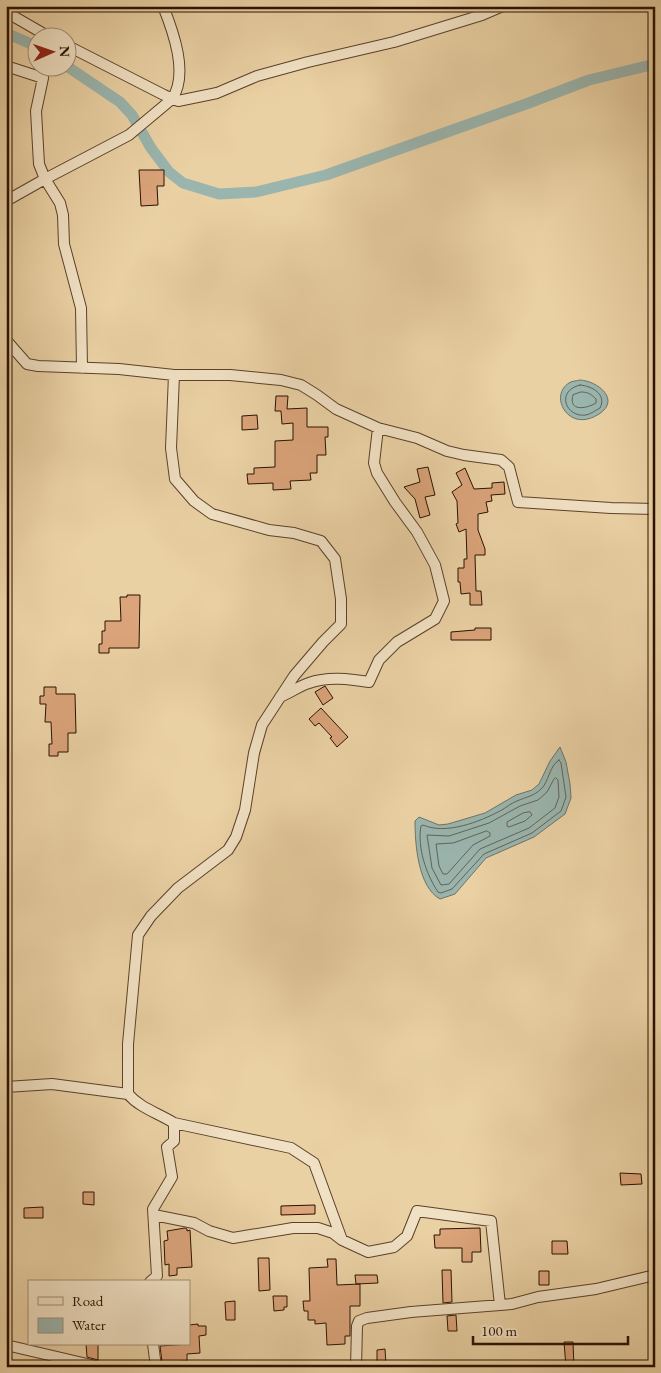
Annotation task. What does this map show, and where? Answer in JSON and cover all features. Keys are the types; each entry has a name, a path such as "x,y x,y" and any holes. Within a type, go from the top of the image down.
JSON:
{"street":[{"path":"6,201 129,134 172,99 177,92 179,72 174,33 163,6"},
{"path":"78,51 178,101 217,93 256,76 394,42 482,15 503,6"},
{"path":"6,12 34,28"},
{"path":"6,66 43,78 36,111 39,164 45,179 60,203 63,215 64,244 81,308 82,368"},
{"path":"6,340 27,364 38,366 119,369 174,375 230,375 281,380 301,385 336,409 378,428 417,438 456,453 501,460 509,467 518,502 655,509"},
{"path":"174,375 171,448 175,480 194,501 212,514 269,530 294,533 321,541 335,560 341,599 341,624 294,676 262,725 254,753 245,810 236,837 228,850 178,888 152,916 138,935 128,1044 128,1094 134,1102 174,1123 290,1148 314,1163 342,1240"},
{"path":"280,698 309,683 323,680 348,679 369,682 379,660 397,642 435,619 444,601 435,566 417,532 377,473 374,463 378,428"},
{"path":"6,1087 52,1084 128,1094"},
{"path":"152,1280 157,1276 153,1209 172,1176 168,1147 174,1141 174,1123"},
{"path":"154,1215 194,1223 209,1231 233,1238 293,1228 318,1228 333,1233 342,1240 368,1252 394,1247 407,1236 418,1211 491,1220 500,1305"},
{"path":"356,1367 356,1326 359,1321 367,1318 411,1312 512,1304 538,1296 596,1289 655,1274"},
{"path":"6,1345 100,1367"},
{"path":"153,1346 156,1367"}],"water":[{"path":"580,380 594,384 607,397 608,403 605,409 588,419 579,419 571,416 561,404 563,389 570,382"},
{"path":"560,747 566,762 570,784 571,798 565,814 534,837 486,858 455,894 440,899 427,885 422,875 417,853 415,821 419,817 439,825 448,824 485,813 516,795 532,790 539,784 550,761"}],"building":[{"path":"139,170 164,170 164,186 157,186 158,205 141,206"},
{"path":"276,396 288,396 287,409 307,408 307,427 328,427 328,437 325,437 326,455 317,455 317,473 310,473 311,480 290,481 291,489 273,490 273,483 248,484 247,474 254,474 254,468 275,467 275,441 293,440 293,423 282,424 281,411 275,411"},
{"path":"257,415 258,429 242,430 242,416"},
{"path":"428,467 435,495 425,497 430,515 420,518 415,499 404,487 420,482 417,469"},
{"path":"465,468 474,489 492,488 492,483 504,482 505,494 491,495 492,501 486,502 488,512 478,514 478,530 485,549 485,555 475,555 476,591 481,591 482,605 470,605 470,593 461,594 460,582 458,582 458,568 464,568 464,559 467,559 466,529 459,532 456,524 458,523 457,501 452,492 462,485 456,473"},
{"path":"127,595 140,595 139,648 109,648 109,653 99,653 99,644 102,644 102,631 105,631 105,621 121,621 120,597 127,597"},
{"path":"475,628 491,628 491,640 451,640 451,632 475,630"},
{"path":"325,686 333,698 323,705 315,692"},
{"path":"44,687 56,687 56,694 75,694 76,733 68,733 68,752 58,752 58,756 49,756 49,744 52,744 51,722 45,722 46,704 40,704 40,696 44,696"},
{"path":"321,708 348,737 337,747 330,738 332,737 319,723 315,726 309,719"},
{"path":"620,1173 641,1174 642,1184 621,1185"},
{"path":"83,1192 94,1192 94,1205 83,1204"},
{"path":"315,1205 315,1214 281,1215 281,1206"},
{"path":"43,1207 43,1218 24,1218 24,1208"},
{"path":"185,1228 187,1231 190,1230 192,1267 177,1268 177,1275 169,1276 169,1264 165,1265 164,1241 168,1240 167,1231"},
{"path":"480,1228 481,1252 472,1252 472,1262 462,1262 462,1248 435,1248 434,1235 440,1235 440,1229"},
{"path":"552,1241 567,1241 568,1254 552,1254"},
{"path":"258,1258 269,1258 270,1290 259,1291"},
{"path":"327,1259 336,1259 337,1285 360,1284 360,1306 350,1306 350,1336 345,1336 345,1344 327,1345 326,1323 315,1324 315,1320 308,1320 308,1311 304,1311 303,1301 310,1301 309,1268 328,1267"},
{"path":"442,1270 451,1270 452,1302 443,1303"},
{"path":"539,1271 549,1271 549,1285 539,1285"},
{"path":"355,1275 377,1275 378,1283 356,1284"},
{"path":"273,1296 287,1296 287,1307 284,1307 284,1310 274,1311"},
{"path":"235,1301 235,1320 226,1320 225,1302"},
{"path":"456,1315 457,1331 448,1331 447,1316"},
{"path":"190,1325 206,1326 206,1335 199,1336 200,1353 187,1354 187,1361 162,1362 160,1346 190,1346"},
{"path":"564,1342 573,1342 574,1367 566,1367"},
{"path":"86,1346 98,1346 98,1360 87,1357"},
{"path":"385,1349 386,1365 377,1365 377,1350"}],"waterway":[{"path":"6,33 28,43"},
{"path":"78,74 120,102 132,115 151,148 169,172 183,183 219,194 256,192 326,175 589,80 655,64"}]}
